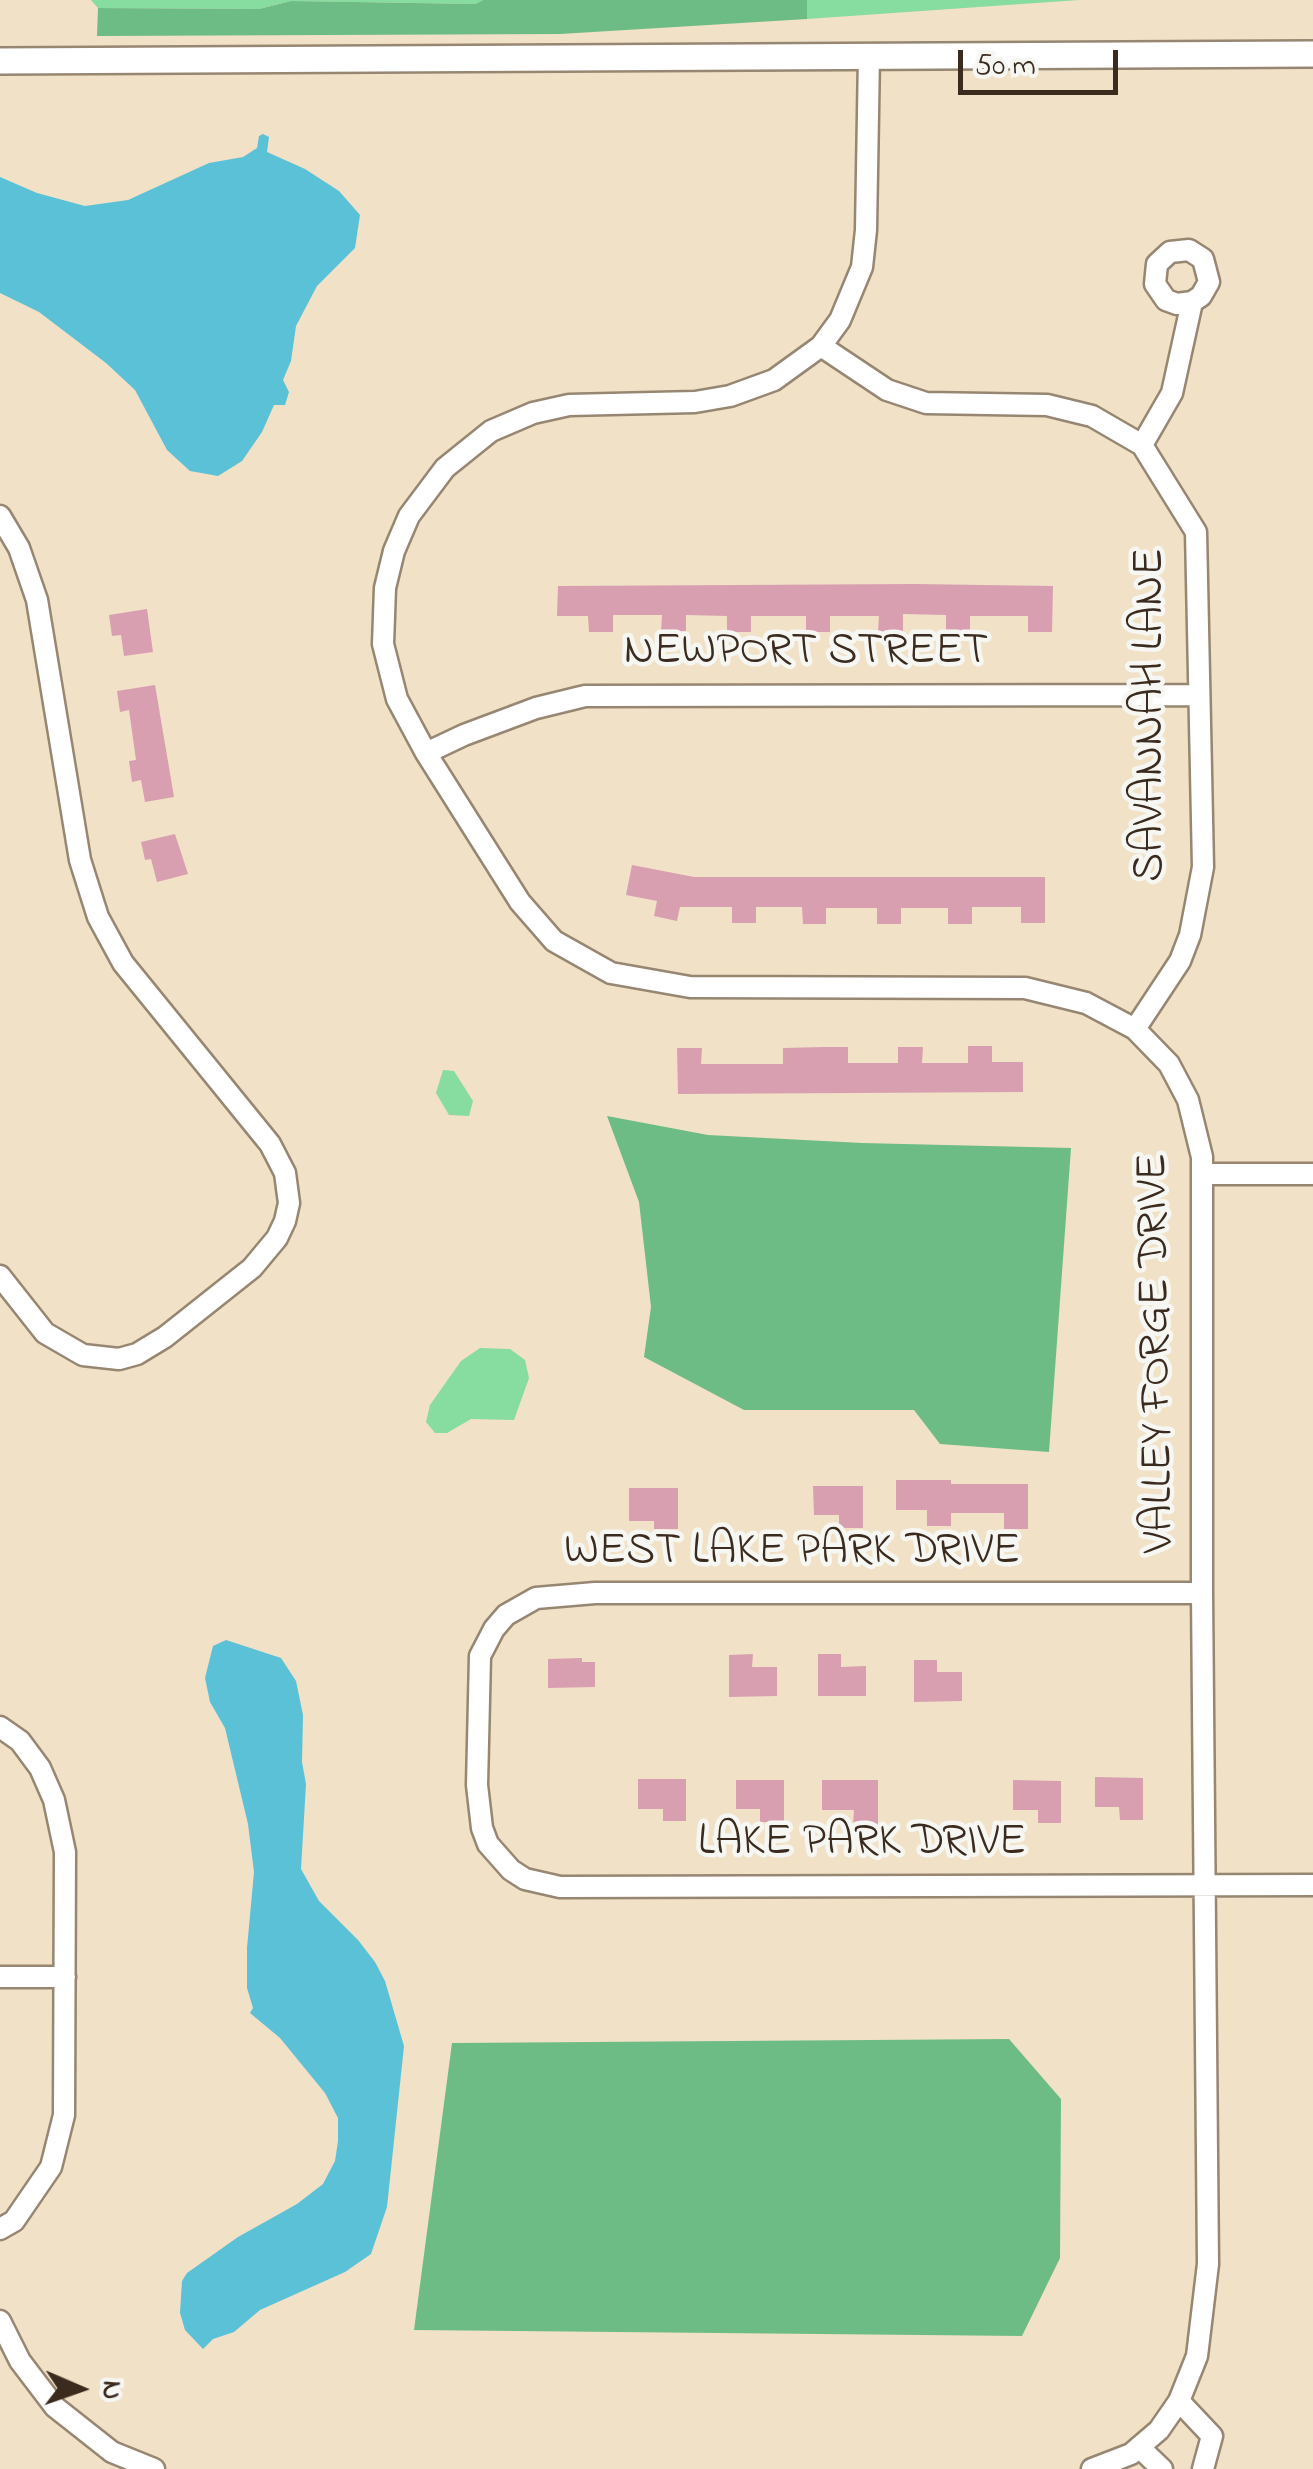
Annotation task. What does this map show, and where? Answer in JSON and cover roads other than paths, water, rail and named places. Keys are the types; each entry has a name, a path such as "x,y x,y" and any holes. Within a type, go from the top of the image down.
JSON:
{"street":[{"path":"0,61 1313,54"},
{"name":"VALLEY FORGE DRIVE","path":"870,55 862,267 850,300 820,346 774,380 730,396 675,402 588,402 533,413 491,432 445,468 418,500 389,570 382,607 383,644 390,681 426,754 520,902 554,942 611,973 690,986 1025,988 1086,1003 1135,1029 1169,1064 1188,1100 1200,1146 1202,1174 1208,2264 1197,2356 1179,2401 1160,2430 1131,2454 1092,2469"},
{"path":"1142,445 1172,394 1192,302"},
{"name":"SAVANNAH LANE","path":"820,346 887,390 926,403 1047,405 1092,416 1142,445 1196,532 1203,867 1190,935 1180,962 1135,1029"},
{"path":"0,516 19,548 38,600 80,860 98,916 123,963 270,1144 285,1174 289,1202 286,1220 276,1238 252,1268 165,1338 137,1354 118,1359 83,1355 45,1332 0,1276"},
{"name":"NEWPORT STREET","path":"426,754 464,734 536,708 585,696 1198,695"},
{"path":"1202,1174 1313,1174"},
{"name":"WEST LAKE PARK DRIVE","path":"477,1785 480,1656 506,1615 536,1598 594,1593 1202,1593"},
{"path":"0,1727 20,1741 40,1768 54,1800 65,1852 64,2116 50,2167 14,2221 0,2230"},
{"name":"LAKE PARK DRIVE","path":"477,1785 488,1844 510,1870 542,1885 1313,1885"},
{"path":"0,1977 65,1977"},
{"path":"0,2321 20,2362 55,2406 112,2452 154,2469"},
{"path":"1179,2401 1212,2436 1203,2469"},
{"path":"1139,2447 1162,2469"}],"water":[{"path":"263,134 269,137 267,152 305,169 339,191 360,215 355,248 317,286 296,326 291,361 283,380 289,392 285,405 274,405 242,461 218,476 190,471 167,450 135,390 106,363 39,312 0,293 0,177 37,193 85,206 128,200 209,163 243,157 257,148"},
{"path":"226,1640 281,1658 296,1681 303,1715 302,1762 306,1784 301,1869 319,1901 375,1962 385,1981 404,2046 387,2207 371,2254 345,2272 260,2310 234,2332 213,2339 203,2349 185,2330 180,2313 182,2281 187,2273 323,2184 335,2161 338,2141 338,2118 325,2093 280,2038 250,2013 253,2008 247,1988 247,1948 254,1872 248,1824 225,1728 210,1702 205,1678 213,1646"}]}
